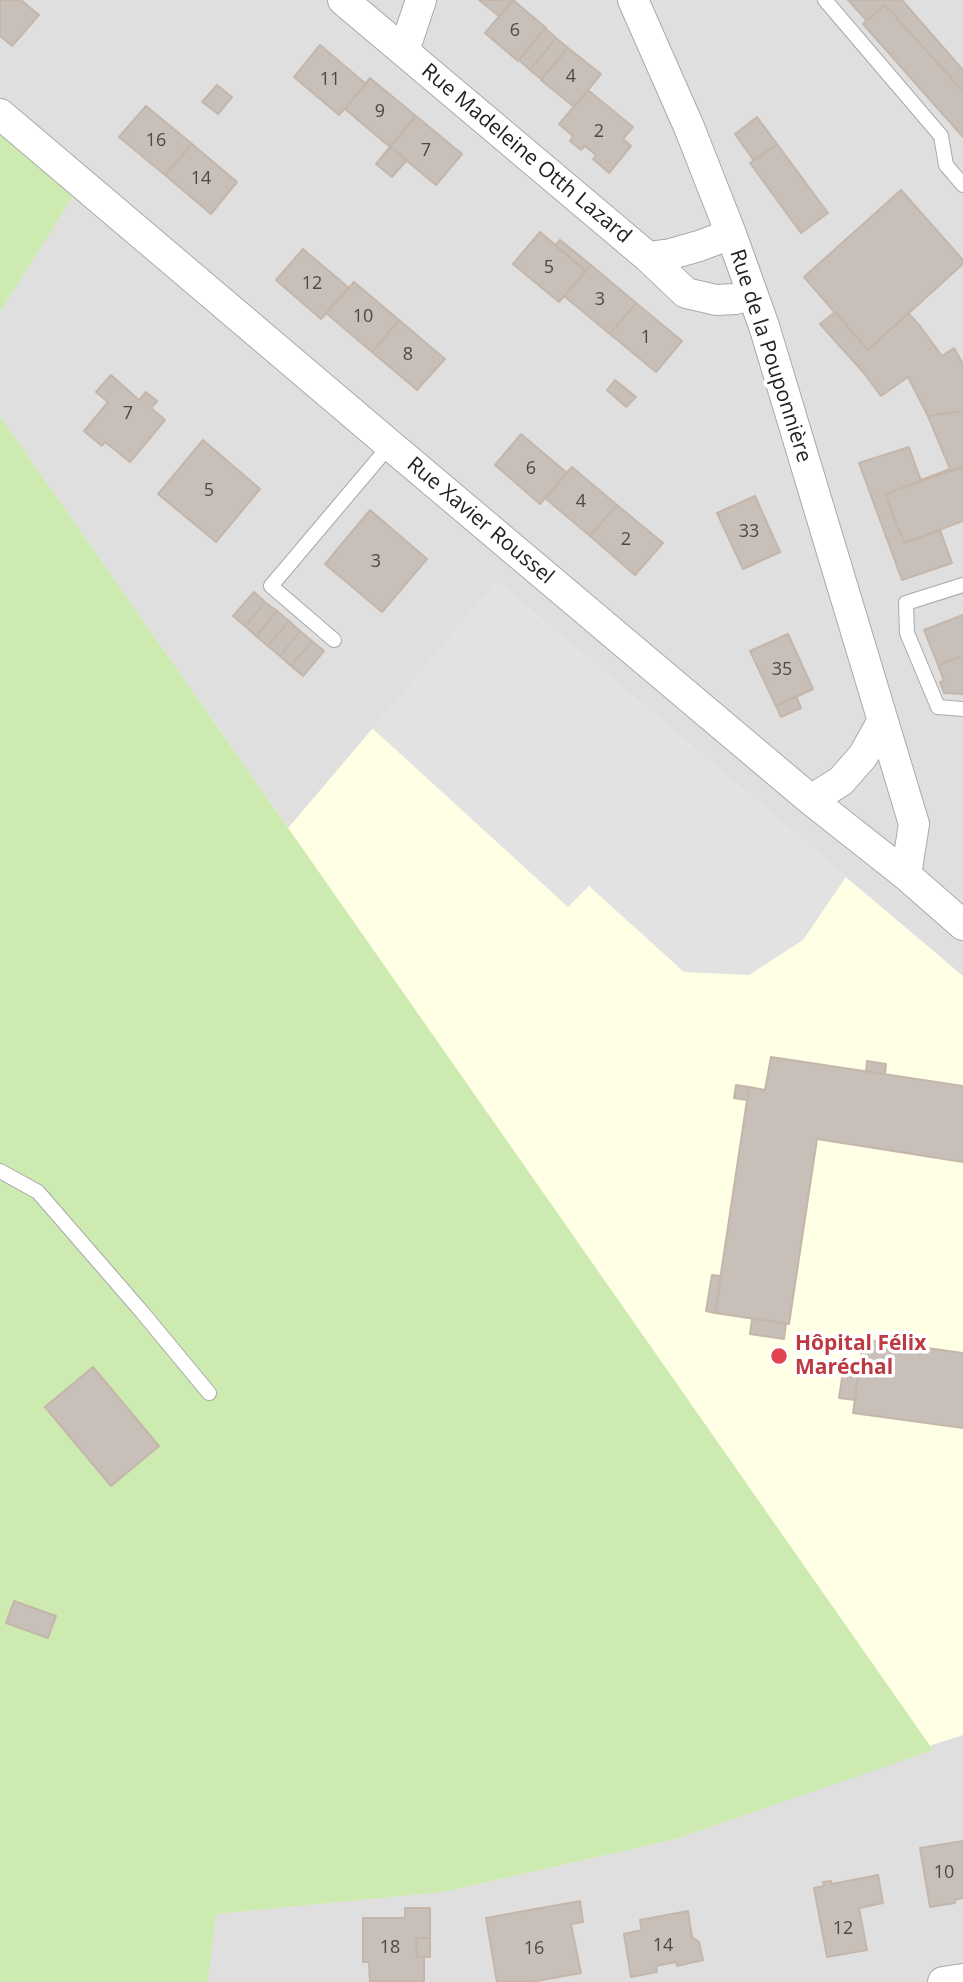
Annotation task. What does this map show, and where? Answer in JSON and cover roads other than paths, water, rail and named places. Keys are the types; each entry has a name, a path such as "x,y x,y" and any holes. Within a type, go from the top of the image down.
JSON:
{"street":[{"name":"Rue Madeleine Otth Lazard","path":"343,0 648,257 686,293 716,300 735,299 752,294"},
{"name":"Rue Madeleine Otth Lazard","path":"404,51 421,0"},
{"name":"Rue de la Pouponnière","path":"633,0 689,127 731,234 772,352 914,824 906,875"},
{"name":"Rue Xavier Roussel","path":"0,114 811,800 906,875 963,925"},
{"name":"Rue Madeleine Otth Lazard","path":"648,257 671,254 731,234"},
{"path":"811,800 841,781 863,756 882,722"},
{"path":"943,1982 963,1979"}],"lane":[{"path":"825,0 941,136 946,165 963,185"},
{"path":"334,640 271,586 390,445"},
{"path":"963,585 906,604 908,633 938,707 963,709"},
{"path":"0,1171 38,1192 209,1393"}],"place":[{"name":"Hôpital Félix Maréchal","path":"779,1356"}]}
